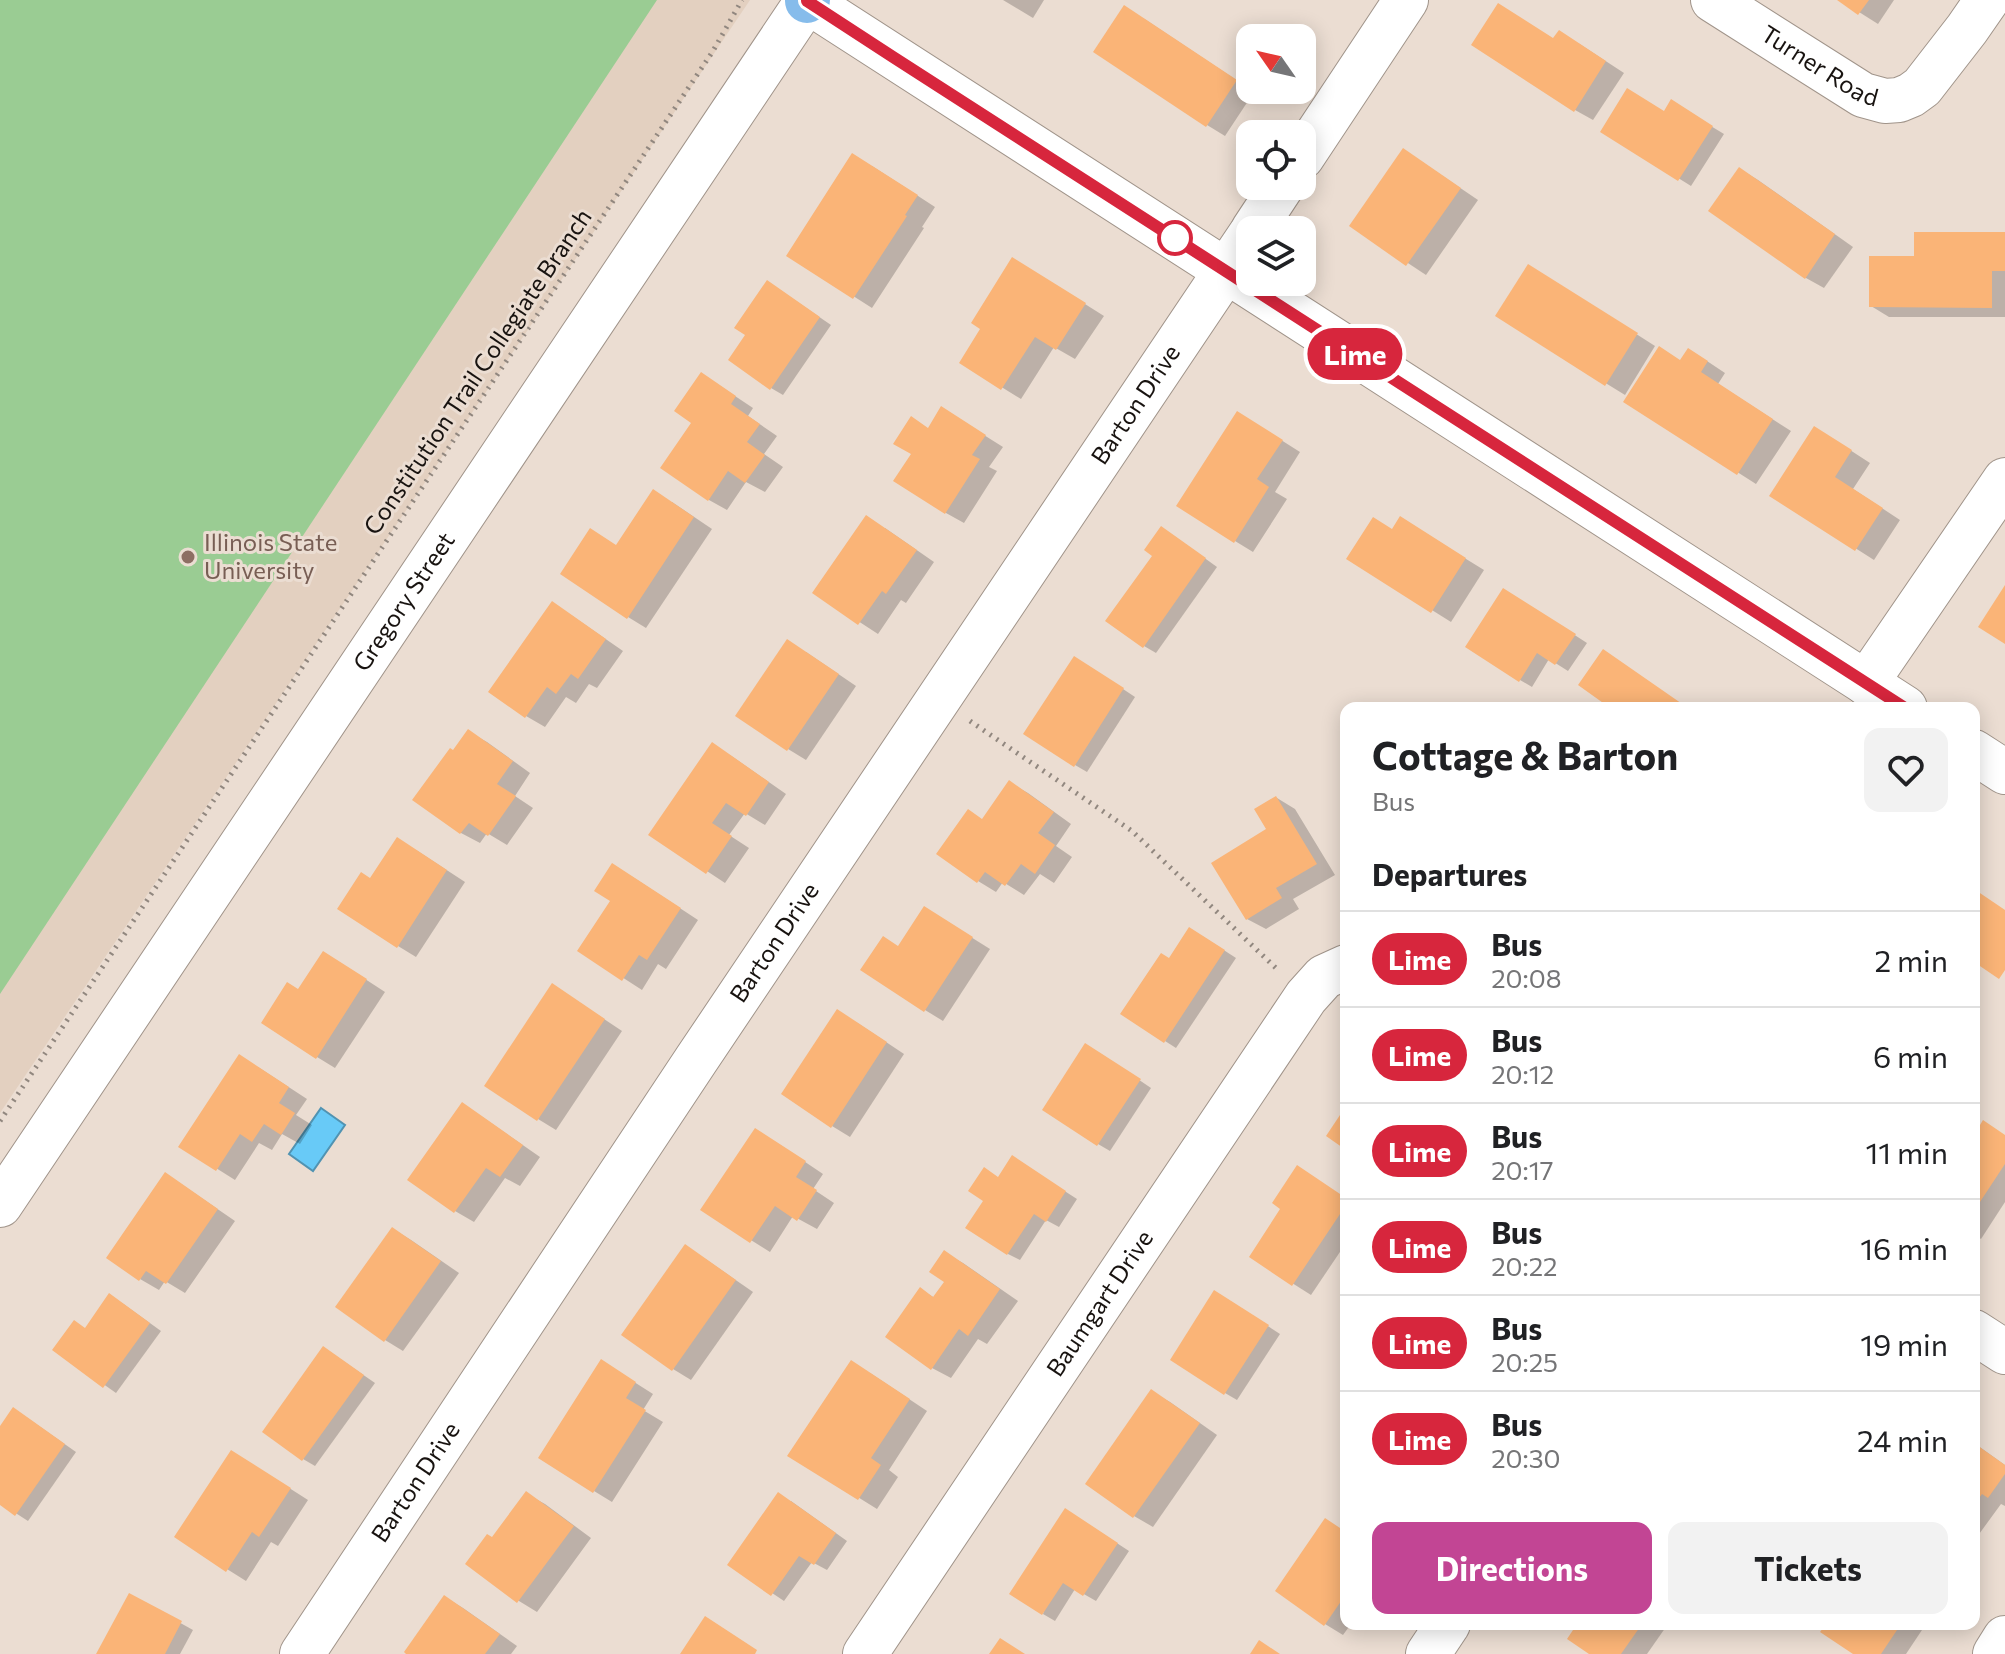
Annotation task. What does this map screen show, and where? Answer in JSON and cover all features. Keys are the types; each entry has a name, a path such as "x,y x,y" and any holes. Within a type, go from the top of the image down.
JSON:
{"street":[{"path":"1316,136 1406,0"},
{"name":"Turner Road","path":"1713,0 1863,95 1885,101 1899,100 1922,87 1987,0"},
{"path":"807,1 1896,702"},
{"name":"Gregory Street","path":"0,1205 807,1"},
{"name":"Barton Drive","path":"302,1654 1236,256"},
{"path":"1866,683 2005,480"},
{"path":"1980,756 2005,772"},
{"name":"Baumgart Drive","path":"865,1654 1306,997 1324,977 1340,970"},
{"path":"1980,1336 2005,1352"},
{"path":"1428,1654 1444,1630"},
{"path":"1995,1654 2005,1638"}],"path":[{"name":"Constitution Trail Collegiate Branch","path":"0,1121 713,51 742,0"},
{"path":"939,699 1132,831 1306,997"}],"shaded area":[{"name":"Illinois State University","path":"0,0 750,0 0,1113"}],"green space":[{"name":"Illinois State University","path":"0,0 657,0 0,994"}],"water":[{"path":"321,1108 345,1125 313,1171 289,1154"}],"building":[{"path":"1837,0 1869,0 1858,15"},
{"path":"1498,3 1553,38 1559,30 1606,61 1574,112 1471,45"},
{"path":"1124,5 1236,82 1206,127 1093,52"},
{"path":"1627,88 1664,111 1671,99 1713,126 1678,181 1600,132"},
{"path":"1403,148 1461,188 1406,266 1349,226"},
{"path":"852,153 918,195 853,299 786,256"},
{"path":"1739,167 1835,234 1805,279 1708,211"},
{"path":"1914,232 2005,232 2005,271 1992,271 1992,308 1869,307 1869,256 1914,256"},
{"path":"1012,257 1086,303 1056,350 1035,337 1001,390 959,363 980,329 971,323"},
{"path":"1528,264 1638,333 1605,386 1495,316"},
{"path":"767,280 820,317 770,390 728,360 745,335 734,328"},
{"path":"1659,346 1680,360 1688,348 1708,361 1701,372 1773,419 1737,475 1623,402"},
{"path":"701,372 736,396 731,404 760,424 747,442 765,455 745,483 728,471 708,501 660,468 691,423 674,411"},
{"path":"941,406 986,435 972,455 980,459 945,514 893,481 911,454 893,444 911,416 928,428"},
{"path":"1237,411 1283,440 1257,479 1269,487 1234,543 1176,506"},
{"path":"1814,426 1852,450 1835,477 1883,508 1855,551 1769,496"},
{"path":"653,489 694,517 627,619 560,574 590,528 616,545"},
{"path":"866,515 917,550 886,594 882,591 858,625 812,593"},
{"path":"1400,516 1466,558 1431,613 1346,559 1373,517 1392,529"},
{"path":"1161,526 1206,558 1143,648 1105,621 1152,556 1144,550"},
{"path":"2005,585 2005,644 1978,627"},
{"path":"1503,588 1576,634 1555,665 1537,653 1519,682 1465,647"},
{"path":"552,601 606,639 578,679 571,674 556,694 547,687 525,718 488,692"},
{"path":"787,639 839,674 787,751 735,716"},
{"path":"1603,649 1679,702 1602,702 1578,685"},
{"path":"1074,656 1124,688 1074,767 1023,734"},
{"path":"468,729 513,761 497,784 516,796 488,836 469,823 460,834 412,800"},
{"path":"712,742 769,782 746,816 726,803 712,823 732,836 706,874 648,835"},
{"path":"1009,780 1054,812 1038,833 1055,845 1035,874 1021,864 1005,886 985,872 977,883 936,854 968,809 982,819"},
{"path":"1276,796 1317,864 1276,888 1282,898 1246,920 1211,863 1266,829 1254,809"},
{"path":"397,837 447,870 397,948 337,909 361,872 370,878"},
{"path":"612,863 681,908 647,960 639,955 622,981 577,951 610,901 594,891"},
{"path":"1980,893 2005,910 2005,970 1999,979 1980,966"},
{"path":"924,906 973,937 924,1012 860,970 883,936 898,946"},
{"path":"1189,927 1225,950 1164,1043 1120,1014 1161,953 1169,958"},
{"path":"323,951 367,979 316,1059 261,1023 287,982 298,989"},
{"path":"552,983 605,1019 537,1121 484,1086"},
{"path":"837,1009 887,1042 831,1128 781,1094"},
{"path":"1085,1043 1141,1079 1097,1146 1042,1110"},
{"path":"239,1054 289,1087 279,1103 295,1113 281,1135 264,1124 252,1142 240,1134 216,1171 178,1147"},
{"path":"462,1102 523,1145 500,1177 486,1168 454,1213 407,1180"},
{"path":"1340,1115 1340,1146 1326,1136"},
{"path":"1983,1120 2005,1135 2005,1164 1980,1202 1980,1125"},
{"path":"755,1128 806,1161 796,1177 817,1190 797,1221 775,1206 750,1243 700,1210"},
{"path":"1012,1155 1066,1191 1046,1222 1034,1214 1007,1255 965,1228 983,1201 968,1191 984,1167 998,1177"},
{"path":"1297,1165 1340,1194 1340,1214 1292,1286 1249,1257 1280,1209 1272,1203"},
{"path":"165,1172 218,1209 166,1284 146,1271 139,1281 106,1258"},
{"path":"392,1227 441,1261 384,1342 335,1307"},
{"path":"685,1244 736,1280 672,1371 621,1335"},
{"path":"944,1250 1000,1289 968,1336 959,1329 931,1370 885,1337 920,1287 933,1297 944,1282 929,1272"},
{"path":"1214,1290 1269,1325 1224,1395 1170,1360"},
{"path":"109,1293 150,1323 103,1388 52,1350 74,1320 85,1328"},
{"path":"323,1346 364,1375 302,1461 262,1432"},
{"path":"601,1359 636,1382 626,1398 646,1410 593,1493 538,1458"},
{"path":"851,1360 910,1399 871,1458 881,1465 858,1500 787,1456"},
{"path":"1151,1389 1200,1423 1133,1518 1085,1484"},
{"path":"13,1407 65,1444 15,1516 0,1505 0,1426"},
{"path":"1980,1447 2005,1465 2005,1474 1988,1498 1982,1494 1980,1497"},
{"path":"231,1450 291,1488 259,1537 252,1532 226,1572 174,1537"},
{"path":"526,1491 574,1526 517,1603 465,1564 487,1534 492,1537"},
{"path":"778,1492 836,1533 814,1565 799,1556 771,1596 727,1565"},
{"path":"1065,1508 1118,1543 1083,1596 1063,1583 1042,1615 1009,1594"},
{"path":"1325,1518 1340,1528 1340,1603 1324,1626 1275,1591"},
{"path":"129,1593 182,1621 165,1654 96,1654"},
{"path":"444,1595 500,1634 485,1654 404,1652"},
{"path":"705,1616 757,1650 755,1654 680,1654"},
{"path":"1573,1630 1638,1630 1621,1654 1589,1654 1567,1639"},
{"path":"1897,1630 1881,1654 1853,1654 1820,1632"},
{"path":"1000,1638 1025,1654 989,1654"},
{"path":"1259,1640 1280,1654 1250,1654"}],"bus line":[{"name":"Lime","path":"808,0 1896,702"}],"place":[{"name":"Illinois State University","path":"188,557"}]}
